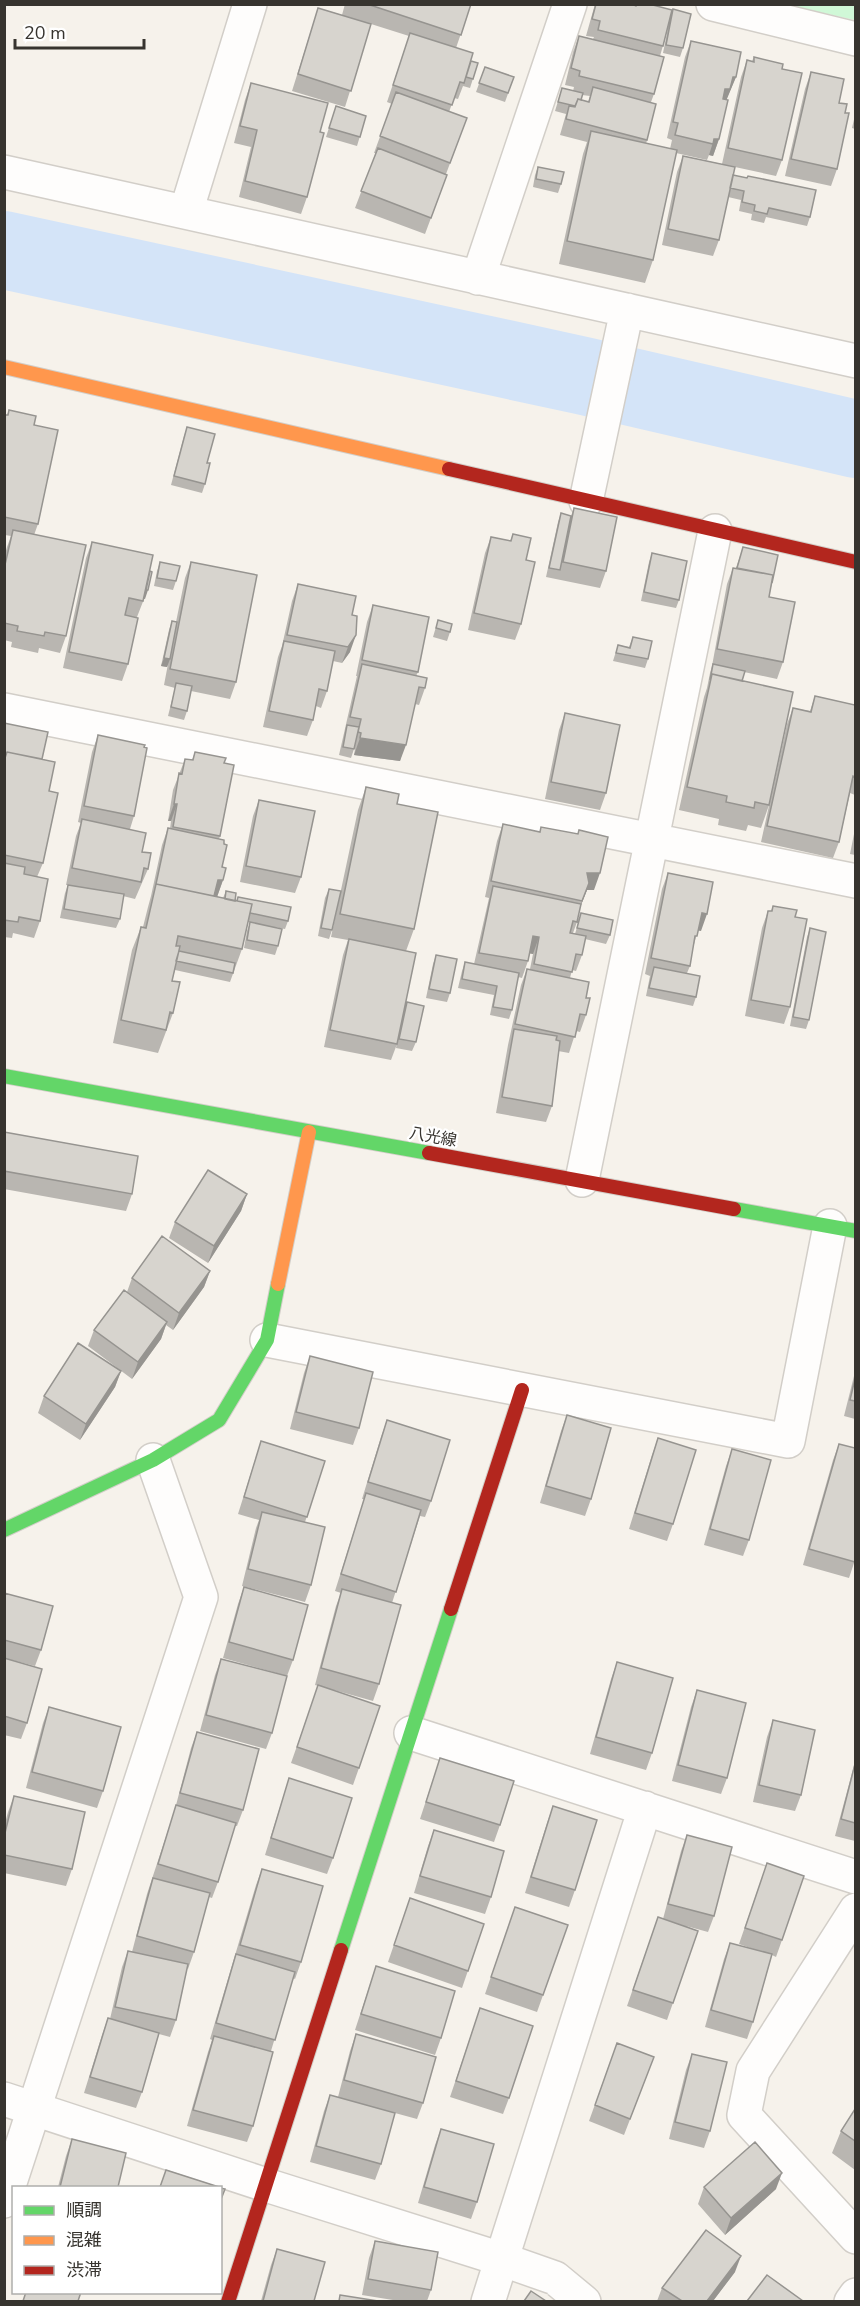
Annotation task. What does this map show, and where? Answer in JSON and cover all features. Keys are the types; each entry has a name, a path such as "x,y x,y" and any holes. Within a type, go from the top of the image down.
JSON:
{"street":[{"path":"186,212 250,4"},
{"path":"478,278 570,4"},
{"path":"713,4 855,39"},
{"path":"4,172 478,278 625,321 855,361"},
{"path":"589,488 625,321"},
{"path":"4,367 589,488 715,531 855,562"},
{"path":"582,1180 715,531"},
{"path":"4,710 855,882"},
{"name":"八光線","path":"4,1076 843,1229"},
{"path":"4,1530 153,1460 219,1420 267,1340 309,1132"},
{"path":"267,1340 788,1441 843,1229"},
{"path":"228,2301 522,1390"},
{"path":"4,2201 19,2103 201,1597 153,1460"},
{"path":"411,1733 855,1877"},
{"path":"488,2301 645,1809"},
{"path":"855,1910 753,2071 744,2115 855,2237"},
{"path":"19,2103 266,2185 501,2259 555,2278 584,2301"},
{"path":"851,2301 855,2295"}],"green space":[{"path":"787,5 855,5 855,20"}],"building":[{"path":"367,4 471,4 461,35"},
{"path":"596,4 636,6 637,4 649,4 672,10 663,46 598,30 600,21 592,19"},
{"path":"318,8 371,24 351,91 298,74"},
{"path":"673,9 691,14 683,48 666,45"},
{"path":"410,33 473,53 464,83 460,82 452,105 393,85"},
{"path":"579,36 664,57 654,94 579,76 580,71 571,68"},
{"path":"691,41 741,52 736,77 733,77 730,89 725,89 723,99 728,100 719,139 714,139 713,144 675,135 678,123 673,122"},
{"path":"754,57 783,64 782,69 802,73 782,160 728,148 747,60 754,62"},
{"path":"471,61 478,63 473,79 466,77"},
{"path":"485,67 514,77 508,93 479,83"},
{"path":"811,72 844,79 839,103 847,104 845,113 849,113 837,169 791,159"},
{"path":"251,83 328,103 320,132 324,133 307,197 245,181 257,130 240,126"},
{"path":"593,87 656,104 647,140 566,119 569,106 575,107 578,99 589,102"},
{"path":"562,88 583,93 581,100 578,99 575,106 558,102"},
{"path":"396,92 467,118 450,163 380,136"},
{"path":"336,106 366,116 360,137 329,128"},
{"path":"591,131 677,150 653,260 567,241"},
{"path":"378,148 447,175 431,218 361,191"},
{"path":"683,156 735,167 719,240 668,229"},
{"path":"538,167 564,172 561,184 536,179"},
{"path":"733,175 816,190 810,217 769,208 767,214 754,211 755,205 742,202 744,191 730,188"},
{"path":"9,410 36,416 34,425 58,430 38,524 4,517 4,415 8,415"},
{"path":"187,427 215,434 207,463 210,463 205,484 174,476"},
{"path":"574,508 617,517 606,571 563,562"},
{"path":"561,513 571,516 560,570 549,568"},
{"path":"13,530 86,545 66,636 45,632 44,636 17,631 18,626 4,623 4,569"},
{"path":"513,534 531,538 526,560 535,562 521,624 474,613 491,537 511,541"},
{"path":"92,542 153,555 143,601 129,598 125,615 138,618 128,664 69,652"},
{"path":"743,547 778,555 772,583 773,575 737,568"},
{"path":"652,553 687,561 679,600 644,592"},
{"path":"160,562 180,566 176,581 157,578"},
{"path":"191,562 257,575 236,682 170,669"},
{"path":"733,568 773,575 769,597 795,602 783,662 717,649"},
{"path":"150,571 152,572 148,590 146,590"},
{"path":"298,584 356,596 352,615 357,616 356,635 348,647 287,635"},
{"path":"373,605 429,617 418,672 362,660"},
{"path":"438,620 452,624 450,632 436,628"},
{"path":"172,621 177,622 170,659 164,658"},
{"path":"633,637 652,641 648,659 616,653 618,645 630,648"},
{"path":"284,641 335,651 327,691 319,689 313,720 269,711"},
{"path":"362,664 427,678 425,688 419,687 406,745 360,738 361,733 358,732 361,719 350,717"},
{"path":"713,664 745,671 742,681 712,674 710,680"},
{"path":"712,674 793,692 769,805 755,802 754,808 726,802 727,796 687,787"},
{"path":"176,683 192,686 187,711 171,707"},
{"path":"815,696 855,705 855,777 853,776 839,842 767,826 793,708 811,712"},
{"path":"565,713 620,725 606,793 551,782"},
{"path":"4,723 48,732 42,759 4,753"},
{"path":"347,725 359,727 354,749 343,747"},
{"path":"98,735 145,745 144,747 147,748 134,816 84,806"},
{"path":"7,752 55,762 49,791 58,793 43,863 4,855 4,761"},
{"path":"195,752 226,758 224,763 234,765 220,836 173,827 179,773 182,774 185,759 193,760"},
{"path":"366,787 399,794 397,804 438,812 414,929 340,914"},
{"path":"259,800 315,811 301,877 246,866"},
{"path":"82,819 146,833 142,852 151,853 148,869 144,868 141,882 72,868"},
{"path":"503,824 540,832 541,827 578,834 579,830 608,837 600,873 587,873 589,883 582,901 491,881"},
{"path":"168,828 224,840 224,844 227,845 222,867 226,868 223,880 218,880 214,896 156,884"},
{"path":"4,863 25,867 24,874 48,879 40,921 19,917 18,922 4,920"},
{"path":"668,873 713,882 707,914 702,913 697,936 695,936 690,966 651,958"},
{"path":"156,884 252,904 242,949 178,936 176,946 180,946 172,981 180,982 173,1013 170,1012 166,1030 121,1020 141,927 146,928"},
{"path":"68,885 124,894 120,919 64,909"},
{"path":"493,886 581,904 577,922 573,921 570,933 586,936 582,955 576,954 572,972 534,964 539,937 533,936 528,961 479,953"},
{"path":"329,889 341,891 332,930 321,928"},
{"path":"226,891 236,893 235,901 225,899"},
{"path":"238,897 291,907 288,921 250,913 252,904 237,901"},
{"path":"773,906 797,910 795,917 807,919 790,1007 751,1000 768,911 772,911"},
{"path":"581,913 613,920 610,935 577,928"},
{"path":"250,922 282,929 278,946 247,940"},
{"path":"810,928 826,932 809,1020 793,1017"},
{"path":"349,939 416,953 397,1044 330,1030"},
{"path":"179,951 235,963 233,973 176,961"},
{"path":"436,955 457,959 450,993 429,989"},
{"path":"465,962 519,973 512,1010 493,1007 497,986 462,979"},
{"path":"654,967 700,976 696,997 649,988"},
{"path":"527,969 589,982 586,998 590,998 586,1015 580,1014 575,1037 515,1024"},
{"path":"407,1002 424,1006 416,1042 399,1039"},
{"path":"514,1029 557,1036 556,1040 560,1041 552,1106 502,1097"},
{"path":"4,1132 138,1156 132,1194 4,1171"},
{"path":"208,1170 247,1194 214,1246 175,1222"},
{"path":"162,1236 210,1271 179,1313 132,1278"},
{"path":"124,1290 167,1322 138,1362 94,1330"},
{"path":"78,1343 121,1371 86,1424 44,1396"},
{"path":"310,1356 373,1372 359,1428 296,1412"},
{"path":"855,1379 855,1401 850,1400"},
{"path":"567,1415 611,1428 591,1499 546,1486"},
{"path":"387,1420 450,1440 431,1501 368,1482"},
{"path":"658,1438 696,1450 673,1524 635,1513"},
{"path":"261,1441 325,1461 307,1517 244,1497"},
{"path":"839,1444 855,1448 855,1562 809,1549"},
{"path":"732,1449 771,1460 749,1540 710,1529"},
{"path":"366,1493 421,1510 396,1592 341,1574"},
{"path":"262,1512 325,1527 311,1585 248,1569"},
{"path":"244,1587 308,1605 293,1660 229,1642"},
{"path":"342,1589 401,1605 379,1684 321,1668"},
{"path":"4,1593 53,1606 41,1650 4,1640"},
{"path":"4,1658 42,1669 27,1723 4,1716"},
{"path":"221,1659 287,1676 272,1733 206,1715"},
{"path":"617,1662 673,1678 652,1753 596,1737"},
{"path":"318,1685 380,1706 359,1768 297,1747"},
{"path":"697,1690 746,1703 727,1778 678,1765"},
{"path":"49,1707 121,1727 103,1791 32,1772"},
{"path":"773,1720 815,1730 801,1795 759,1785"},
{"path":"197,1732 259,1749 243,1810 180,1793"},
{"path":"440,1758 514,1781 500,1825 426,1802"},
{"path":"855,1764 855,1823 841,1819"},
{"path":"289,1778 352,1798 333,1858 271,1838"},
{"path":"14,1796 85,1812 72,1869 4,1855 4,1837"},
{"path":"176,1805 236,1823 218,1882 158,1864"},
{"path":"553,1806 597,1820 575,1890 531,1877"},
{"path":"434,1830 504,1851 491,1897 420,1876"},
{"path":"687,1835 732,1847 714,1916 668,1904"},
{"path":"767,1863 804,1876 782,1940 745,1928"},
{"path":"262,1869 323,1886 301,1962 240,1945"},
{"path":"153,1878 210,1893 194,1952 137,1936"},
{"path":"410,1898 484,1924 468,1971 394,1945"},
{"path":"515,1907 568,1925 543,1995 491,1977"},
{"path":"658,1917 698,1931 673,2003 633,1990"},
{"path":"730,1943 772,1954 753,2022 711,2010"},
{"path":"128,1951 188,1964 176,2020 115,2007"},
{"path":"236,1954 295,1972 275,2040 216,2023"},
{"path":"376,1966 455,1991 441,2038 361,2014"},
{"path":"480,2008 533,2026 509,2098 456,2081"},
{"path":"108,2018 159,2033 142,2092 90,2077"},
{"path":"356,2034 436,2057 423,2103 344,2080"},
{"path":"214,2036 273,2052 253,2126 193,2110"},
{"path":"617,2043 654,2057 630,2119 595,2105"},
{"path":"692,2054 727,2062 710,2131 675,2122"},
{"path":"330,2095 395,2113 381,2164 316,2146"},
{"path":"855,2109 855,2141 841,2131"},
{"path":"441,2129 494,2144 477,2202 424,2187"},
{"path":"72,2139 126,2153 118,2186 60,2186"},
{"path":"755,2142 782,2173 731,2218 704,2187"},
{"path":"166,2170 216,2186 160,2186"},
{"path":"706,2230 741,2256 707,2301 682,2301 662,2288"},
{"path":"375,2241 438,2252 431,2290 368,2279"},
{"path":"277,2249 325,2262 314,2301 263,2301"},
{"path":"767,2275 803,2301 747,2301"},
{"path":"531,2291 546,2301 524,2301"},
{"path":"25,2294 80,2294 78,2301 23,2301"},
{"path":"340,2295 378,2301 339,2301"}],"waterway":[{"path":"4,250 584,376 856,439"}],"traffic: fast":[{"path":"4,1076 429,1153"},
{"path":"734,1209 856,1231"},
{"path":"4,1530 153,1460 219,1420 267,1340 278,1284"},
{"path":"341,1950 451,1609"}],"traffic: slow":[{"path":"4,367 449,469"},
{"path":"278,1284 309,1132"}],"traffic: jam":[{"path":"449,469 856,562"},
{"path":"429,1153 734,1209"},
{"path":"451,1609 522,1390"},
{"path":"228,2302 341,1950"}]}
